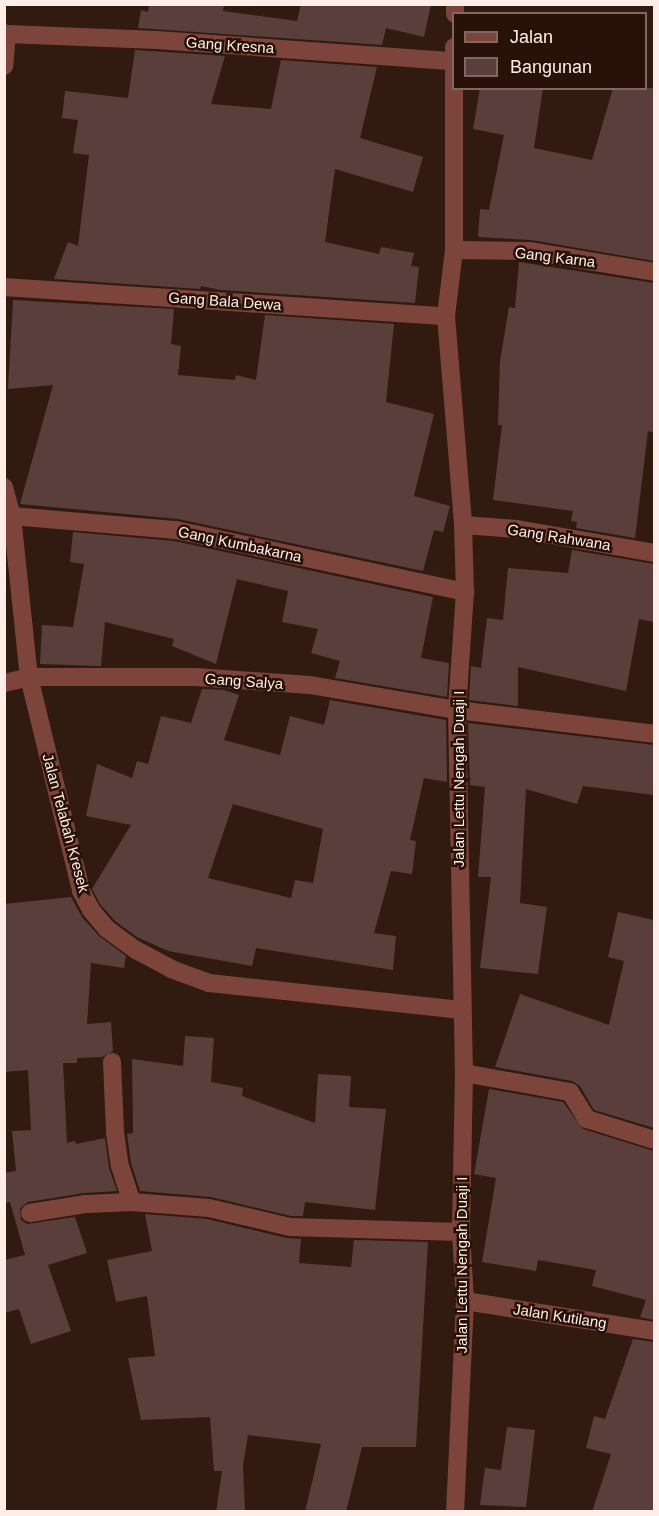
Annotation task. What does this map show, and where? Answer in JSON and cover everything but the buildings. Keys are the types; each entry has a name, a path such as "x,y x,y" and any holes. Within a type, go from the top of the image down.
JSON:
{"street":[{"name":"Gang Kresna","path":"6,33 157,40 452,61"},
{"path":"4,66 6,33"},
{"name":"Jalan Lettu Nengah Duaji I","path":"453,90 454,250 446,316 463,525 465,592 457,711 464,1073 461,1232 465,1300 455,1512"},
{"name":"Gang Karna","path":"454,250 529,251 654,272"},
{"name":"Gang Bala Dewa","path":"4,287 446,316"},
{"name":"Jalan Telabah Kresek","path":"4,487 12,516 29,677 81,891 91,910 107,929 136,950 171,969 209,983 462,1010"},
{"name":"Gang Kumbakarna","path":"12,516 177,530 465,592"},
{"name":"Gang Rahwana","path":"463,525 517,529 654,553"},
{"name":"Gang Salya","path":"4,683 29,677 196,678 310,685 457,711 654,734"},
{"path":"112,1062 120,1166 132,1202"},
{"path":"464,1073 570,1092 587,1119 654,1140"},
{"path":"30,1213 86,1204 132,1202 209,1208 290,1227 461,1232"},
{"name":"Jalan Kutilang","path":"465,1300 654,1331"}]}
